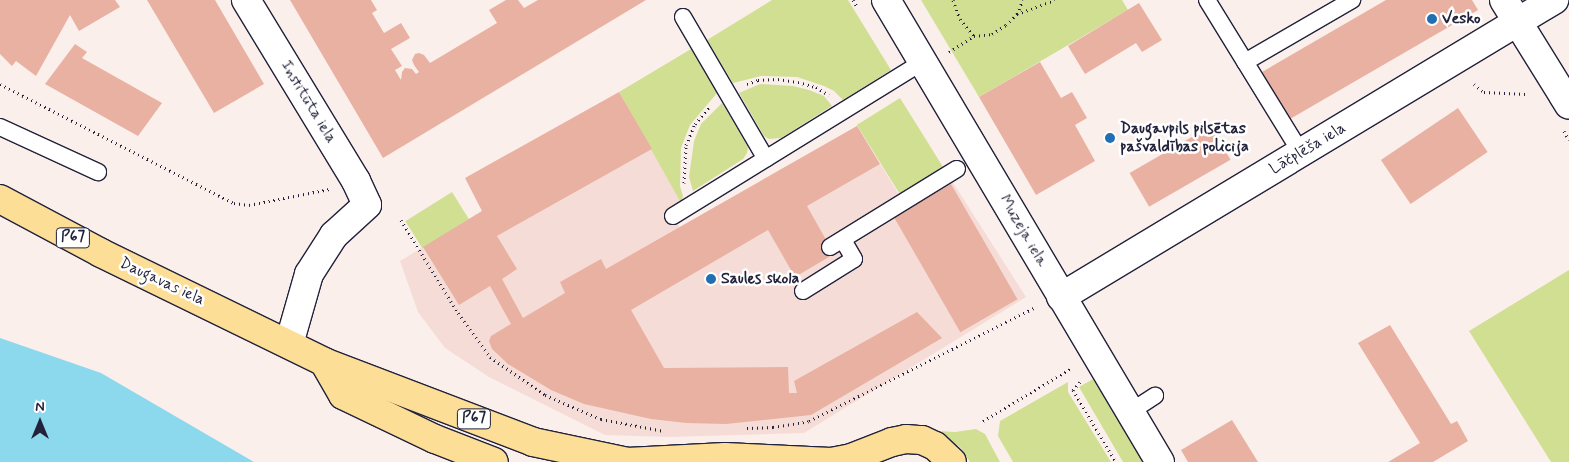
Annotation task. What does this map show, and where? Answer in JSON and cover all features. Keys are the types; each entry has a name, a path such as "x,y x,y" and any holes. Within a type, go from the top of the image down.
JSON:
{"main road":[{"name":"Daugavas iela","path":"0,199 101,253 324,362 533,442 628,462 725,457 831,462 875,455 906,438 922,440 935,446 952,462"},
{"name":"P67","path":"324,362 343,395 435,439 494,462"}],"street":[{"name":"Institūta iela","path":"246,0 356,181 367,205 334,235 309,274 289,344"},
{"name":"Muzeja iela","path":"886,0 924,61 1051,301 1130,412 1160,462"},
{"name":"Lāčplēša iela","path":"1051,301 1301,153 1511,11 1554,0"},
{"path":"1511,11 1532,48 1569,105"}],"lane":[{"path":"1207,0 1301,153"},
{"path":"1245,62 1352,0"},
{"path":"684,17 766,159"},
{"path":"673,216 924,61"},
{"path":"0,127 98,172"},
{"path":"803,291 854,259 837,244 957,169"},
{"path":"1130,412 1155,396"}],"path":[{"path":"954,0 960,19 974,36 992,34 1006,25 1016,14 1023,0"},
{"path":"1016,14 1055,0"},
{"path":"693,204 684,186 686,145 695,124 712,104 727,92 758,80 778,79 798,82 816,87 832,97 843,111"},
{"path":"0,84 234,203 249,205 333,189"},
{"path":"1474,84 1484,92 1532,94"},
{"path":"401,220 458,314 490,357 545,395 602,419 664,431 674,430"},
{"path":"743,428 773,427 809,422 1051,301"},
{"path":"982,422 1069,370"},
{"path":"1084,378 1073,390 1116,462"}],"shaded area":[{"name":"Saules skola","path":"857,126 898,193 943,167 1026,297 804,433 668,437 605,435 489,377 445,348 418,312 400,261 482,211 497,236 652,149 681,203 673,216 680,228"}],"green space":[{"path":"772,0 848,0 891,70 843,100 834,91 824,86 797,77 761,76 733,83 707,40"},
{"path":"921,0 1122,0 1128,10 979,97"},
{"path":"691,49 717,93 690,125 681,148 680,186 683,196 681,203 619,92"},
{"path":"760,84 793,86 809,90 824,96 832,106 781,138 769,139 764,136 739,93"},
{"path":"900,98 943,167 900,194 857,125"},
{"path":"722,103 748,147 747,153 743,159 693,191 689,177 694,141 701,124"},
{"path":"452,192 469,219 422,248 405,221"},
{"path":"1569,270 1569,462 1551,462 1469,331"},
{"path":"1093,379 1143,462 1123,462 1079,387"},
{"path":"1068,382 1068,392 1111,462 1013,462 998,436 1000,421"},
{"path":"976,429 985,434 1000,462 970,462 961,448 938,431 955,432"}],"water":[{"path":"0,338 101,373 254,462 0,462"}],"building":[{"path":"0,0 115,0 120,7 79,31 70,15 36,76 16,61 12,66 0,54"},
{"path":"147,0 215,0 264,84 214,113"},
{"path":"290,0 371,0 377,10 372,13 384,33 401,23 410,38 391,49 402,66 395,70 401,80 402,72 405,68 412,69 416,74 419,72 412,60 415,54 424,55 430,63 497,23 489,10 506,0 518,0 524,8 538,0 646,0 383,158"},
{"path":"1386,0 1472,0 1478,10 1290,119 1262,72"},
{"path":"1139,3 1162,40 1142,52 1136,43 1085,74 1068,46"},
{"path":"75,44 87,52 82,58 162,103 138,136 45,84"},
{"path":"1040,62 1061,98 1072,92 1087,118 1075,125 1095,161 1036,195 979,97"},
{"path":"619,92 652,149 497,236 517,269 502,279 523,318 565,293 560,282 601,259 606,269 857,126 880,164 807,206 834,254 795,277 768,230 631,310 664,368 788,367 789,393 797,393 794,381 917,312 942,338 811,415 726,424 686,423 651,419 584,404 551,390 508,364 492,349 489,341 491,336 511,324 490,286 459,305 423,247 482,211 465,178"},
{"path":"1458,108 1488,152 1411,204 1381,160"},
{"path":"1211,126 1230,160 1149,207 1130,173"},
{"path":"951,184 1018,299 960,332 894,217"},
{"path":"1390,325 1451,424 1457,421 1468,441 1433,462 1388,462 1420,443 1358,343"},
{"path":"1232,420 1258,462 1188,462 1181,450"}],"place":[{"name":"Vesko","path":"1432,19"},
{"name":"Daugavpils pilsētas pašvaldības policija","path":"1110,138"},
{"name":"Saules skola","path":"711,279"}]}
